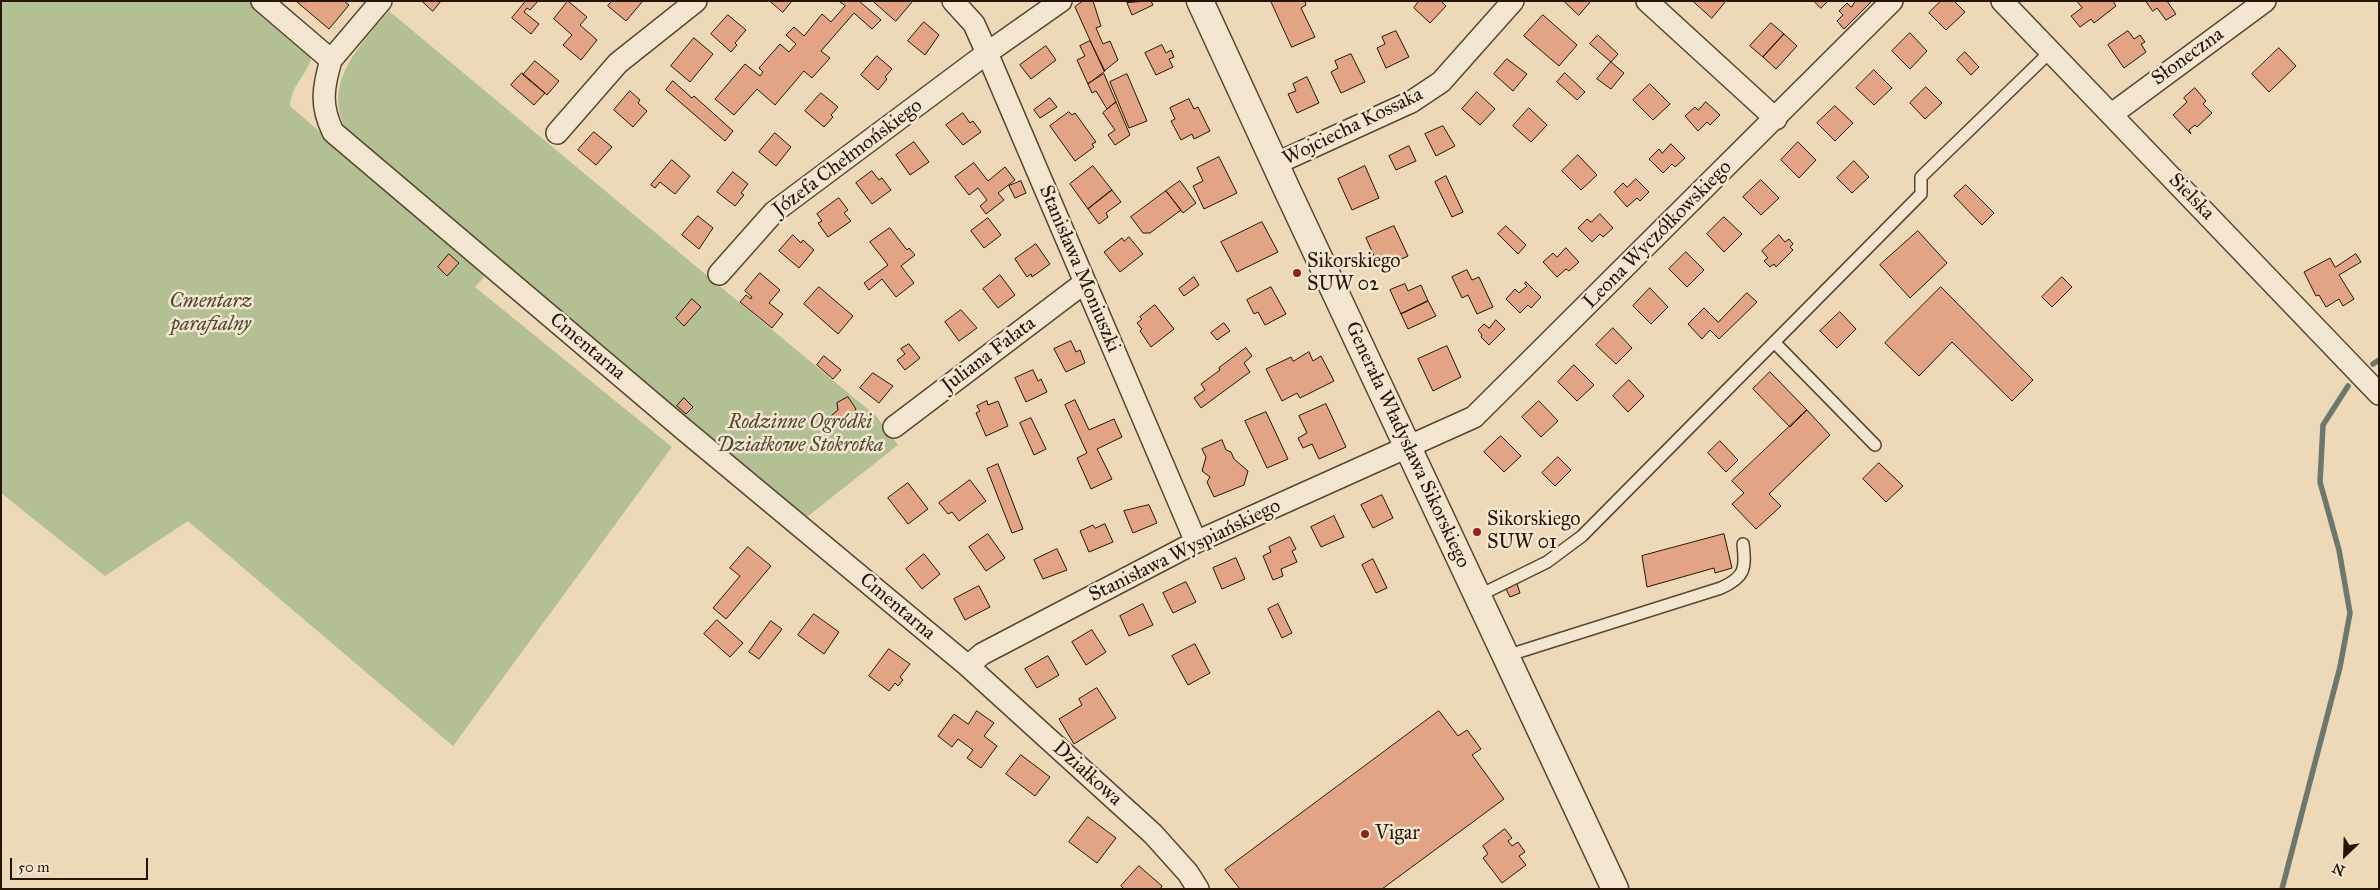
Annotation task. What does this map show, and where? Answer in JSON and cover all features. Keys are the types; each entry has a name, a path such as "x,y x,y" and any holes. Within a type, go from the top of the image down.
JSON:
{"street":[{"path":"262,1 331,60 381,1"},
{"path":"557,133 618,62 696,1"},
{"name":"Stanisława Moniuszki","path":"954,1 974,24 988,53 1084,283 1196,542"},
{"name":"Józefa Chełmońskiego","path":"719,274 774,212 1061,1"},
{"name":"Generała Władysława Sikorskiego","path":"1200,1 1615,889"},
{"name":"Wojciecha Kossaka","path":"1275,164 1411,102 1441,82 1513,1"},
{"path":"1647,1 1776,119"},
{"name":"Leona Wyczółkowskiego","path":"1409,447 1474,417 1776,119 1892,1"},
{"name":"Sielska","path":"2002,1 2379,394"},
{"name":"Słoneczna","path":"2112,114 2265,1"},
{"name":"Cmentarna","path":"331,60 324,87 325,115 333,132 675,422 968,666"},
{"name":"Juliana Fałata","path":"894,427 1084,283"},
{"name":"Stanisława Wyspiańskiego","path":"968,666 982,654 1196,542 1409,447"},
{"name":"Działkowa","path":"968,666 1153,834 1188,873 1198,889"}],"lane":[{"path":"1478,596 1547,562 1582,536 1921,194 1921,177 2050,51"},
{"path":"1774,342 1875,445"},
{"path":"1506,656 1721,588 1738,580 1746,564 1743,544"}],"green space":[{"name":"Cmentarz parafialny","path":"1,1 249,1 312,54 310,62 291,98 290,106 485,276 475,287 672,447 453,746 188,521 105,576 1,493"},
{"name":"Rodzinne Ogródki Działkowe Stokrotka","path":"389,11 877,417 898,445 803,520 348,133 340,115 338,98 341,82 355,53"}],"building":[{"path":"344,1 349,5 329,29 297,2"},
{"path":"422,1 441,1 433,11"},
{"path":"526,1 538,1 530,10 527,8 524,12 539,24 531,34 512,18"},
{"path":"568,1 587,17 580,25 597,40 581,60 563,45 572,35 554,19"},
{"path":"612,1 642,2 626,21 608,6"},
{"path":"770,1 792,1 783,12"},
{"path":"839,1 859,1 881,20 872,29 854,13 821,51 830,58 812,78 804,71 775,105 757,89 734,115 715,99 745,64 760,76 763,72 759,68 780,44 789,52 796,44 786,35 794,27 804,36 822,14 831,22 845,6"},
{"path":"873,1 912,1 912,2 896,21"},
{"path":"1083,1 1093,1 1101,26 1096,28 1103,44 1110,41 1118,60 1104,71 1075,7"},
{"path":"1151,1 1153,5 1132,15 1127,3"},
{"path":"1271,1 1305,1 1306,5 1301,8 1315,37 1292,47"},
{"path":"1419,1 1441,1 1446,6 1430,23 1414,8"},
{"path":"1564,1 1591,1 1579,15"},
{"path":"1693,1 1726,1 1712,18"},
{"path":"1814,1 1828,1 1821,8"},
{"path":"1856,1 1872,1 1844,29 1837,21 1843,15 1839,11 1847,3 1851,7"},
{"path":"1941,1 1954,1 1965,12 1946,30 1929,13"},
{"path":"2077,1 2113,1 2116,6 2094,23 2091,19 2080,27 2071,16 2082,8"},
{"path":"2146,1 2167,1 2176,14 2166,20 2157,8 2153,11"},
{"path":"728,15 746,30 735,43 737,45 731,52 711,34"},
{"path":"1543,15 1577,45 1559,66 1524,36"},
{"path":"924,22 939,35 925,55 908,41"},
{"path":"1771,23 1784,34 1763,57 1750,46"},
{"path":"1396,31 1409,57 1386,68 1377,48 1385,44 1382,37"},
{"path":"2128,31 2134,39 2140,35 2145,42 2141,44 2146,52 2124,68 2108,45"},
{"path":"1910,33 1927,51 1910,69 1892,51"},
{"path":"1784,34 1797,46 1776,69 1763,57"},
{"path":"1598,35 1618,54 1611,62 1590,44"},
{"path":"694,38 713,54 690,82 671,66"},
{"path":"1090,41 1105,71 1088,84 1077,60 1085,56 1080,46"},
{"path":"1162,45 1166,53 1171,50 1174,57 1169,59 1173,67 1156,75 1145,53"},
{"path":"1046,46 1056,60 1031,79 1020,65"},
{"path":"2279,48 2296,66 2269,92 2252,74"},
{"path":"1965,52 1979,67 1971,75 1957,60"},
{"path":"1351,54 1365,82 1341,93 1331,72 1338,68 1335,61"},
{"path":"877,56 892,69 878,90 861,75"},
{"path":"1507,59 1527,74 1513,91 1494,74"},
{"path":"535,61 559,81 547,95 523,75"},
{"path":"1611,62 1624,73 1611,89 1597,79"},
{"path":"1874,70 1892,88 1874,105 1856,88"},
{"path":"522,73 545,93 534,105 511,85"},
{"path":"1565,73 1585,92 1577,100 1557,82"},
{"path":"1104,74 1116,102 1107,109 1096,91 1092,93 1088,84"},
{"path":"1127,74 1147,121 1129,128 1110,82"},
{"path":"1307,77 1319,103 1297,113 1288,94 1296,91 1293,84"},
{"path":"673,81 692,98 694,96 733,131 725,141 666,90"},
{"path":"1650,84 1670,104 1653,120 1633,100"},
{"path":"1926,87 1942,103 1925,119 1910,103"},
{"path":"2195,88 2206,101 2203,104 2212,113 2197,127 2195,125 2189,130 2191,134 2173,115 2187,102 2184,98"},
{"path":"630,91 640,100 638,103 647,111 633,127 614,110"},
{"path":"1477,92 1495,109 1480,125 1462,109"},
{"path":"821,93 838,107 831,115 833,117 824,127 805,111"},
{"path":"1050,98 1057,107 1040,118 1034,110"},
{"path":"1189,99 1194,109 1198,107 1210,131 1194,139 1192,134 1181,140 1171,121 1175,119 1170,108"},
{"path":"1116,102 1130,135 1115,145 1108,135 1115,130 1103,113"},
{"path":"1706,102 1720,115 1710,125 1707,122 1698,131 1685,116 1695,107 1698,110"},
{"path":"1835,106 1853,123 1835,141 1817,123"},
{"path":"1529,108 1547,125 1531,142 1513,126"},
{"path":"1069,112 1072,115 1075,113 1096,142 1092,144 1094,147 1075,161 1050,126"},
{"path":"963,113 970,123 973,121 981,132 963,145 946,125"},
{"path":"1443,126 1455,146 1436,156 1425,134"},
{"path":"594,132 612,147 596,165 578,150"},
{"path":"775,133 791,147 776,166 759,152"},
{"path":"914,142 929,162 910,175 896,155"},
{"path":"1798,142 1816,160 1799,178 1781,160"},
{"path":"1671,144 1685,158 1675,167 1672,164 1663,173 1649,159 1659,149 1662,153"},
{"path":"1409,146 1416,161 1396,170 1389,156"},
{"path":"1578,155 1597,175 1581,190 1562,171"},
{"path":"1219,157 1237,193 1204,209 1193,186 1203,181 1197,168"},
{"path":"672,160 690,176 675,194 660,182 655,188 651,185"},
{"path":"1854,161 1869,177 1852,193 1837,178"},
{"path":"974,163 988,181 1005,167 1015,180 998,193 1004,200 986,214 980,206 987,200 978,188 969,195 955,177"},
{"path":"1093,166 1112,190 1088,209 1070,184"},
{"path":"1365,166 1379,198 1352,210 1338,179"},
{"path":"872,171 879,180 882,178 891,190 872,204 856,183"},
{"path":"733,172 748,184 741,193 744,195 735,206 717,192"},
{"path":"1446,176 1463,212 1452,217 1435,182"},
{"path":"1636,179 1649,192 1640,201 1637,198 1627,207 1614,192 1623,183 1627,187"},
{"path":"1761,180 1779,198 1761,215 1743,197"},
{"path":"1021,181 1026,193 1015,198 1009,186"},
{"path":"1180,181 1196,203 1183,213 1166,191"},
{"path":"1966,185 1994,213 1982,225 1954,196"},
{"path":"1112,190 1121,202 1106,213 1108,217 1099,224 1088,209"},
{"path":"1166,191 1181,210 1150,233 1143,233 1131,217"},
{"path":"839,198 848,210 844,213 851,221 828,237 818,223 822,221 817,214"},
{"path":"1600,214 1613,228 1603,237 1600,234 1592,242 1578,228 1587,219 1591,222"},
{"path":"698,216 713,228 699,249 682,235"},
{"path":"1724,217 1742,234 1724,252 1707,234"},
{"path":"988,218 1001,235 984,248 971,231"},
{"path":"1262,222 1278,252 1237,272 1221,242"},
{"path":"1394,226 1408,256 1380,269 1366,238"},
{"path":"1506,226 1526,245 1518,254 1498,234"},
{"path":"890,228 907,250 909,248 915,255 901,266 914,283 896,297 882,279 869,290 864,283 888,265 870,242"},
{"path":"1918,231 1947,263 1910,298 1880,265"},
{"path":"793,235 801,243 803,240 814,250 799,268 779,251"},
{"path":"1779,235 1785,242 1789,239 1793,244 1790,247 1793,250 1776,267 1774,264 1770,267 1764,261 1768,258 1762,251"},
{"path":"1129,237 1143,254 1120,272 1104,252 1122,238 1124,241"},
{"path":"1036,244 1050,264 1032,277 1031,274 1027,277 1015,259"},
{"path":"1566,248 1579,262 1569,271 1566,269 1557,277 1543,262 1553,253 1557,257"},
{"path":"1686,252 1704,270 1687,287 1669,269"},
{"path":"449,254 459,263 447,276 438,267"},
{"path":"2356,254 2361,262 2339,275 2354,299 2343,306 2339,299 2326,307 2319,295 2316,296 2304,272 2330,258 2335,267"},
{"path":"1467,270 1472,280 1479,277 1493,307 1477,314 1468,295 1462,298 1452,277"},
{"path":"760,273 780,290 769,303 783,314 772,328 740,302 746,295 751,299 752,297 745,291"},
{"path":"1000,275 1015,295 998,308 983,289"},
{"path":"1194,277 1199,285 1184,296 1179,289"},
{"path":"2062,277 2072,287 2052,307 2042,297"},
{"path":"1526,282 1541,297 1531,308 1528,305 1520,313 1506,299 1515,289 1519,293 1527,286"},
{"path":"1405,284 1408,291 1421,285 1428,301 1401,314 1390,290"},
{"path":"819,287 853,316 838,334 804,304"},
{"path":"1271,287 1286,314 1265,325 1258,312 1254,314 1247,300"},
{"path":"1941,287 2033,380 2012,401 1952,342 1919,376 1885,343"},
{"path":"1650,288 1668,307 1651,324 1633,306"},
{"path":"1747,293 1757,302 1719,339 1710,330 1702,339 1688,324 1704,308 1718,322"},
{"path":"692,299 701,307 684,326 676,318"},
{"path":"1428,301 1436,316 1408,329 1401,314"},
{"path":"1155,305 1174,329 1151,347 1137,323 1142,319 1140,317"},
{"path":"961,310 977,328 959,341 945,322"},
{"path":"1840,312 1856,329 1837,348 1820,331"},
{"path":"1496,320 1505,329 1489,345 1481,337 1482,335 1478,330 1484,324 1489,328"},
{"path":"1224,323 1230,331 1217,340 1211,333"},
{"path":"1613,328 1632,348 1616,364 1596,345"},
{"path":"1071,341 1076,352 1080,350 1085,363 1066,372 1054,349"},
{"path":"909,344 920,358 905,370 897,360 905,354 901,349"},
{"path":"1447,346 1461,377 1433,391 1418,359"},
{"path":"1246,348 1252,356 1244,363 1250,372 1201,408 1194,398 1205,390 1201,384"},
{"path":"1309,352 1313,361 1321,356 1334,381 1300,398 1297,393 1282,401 1266,369 1291,357 1293,361"},
{"path":"824,356 841,370 833,379 817,365"},
{"path":"1574,365 1594,385 1577,401 1558,382"},
{"path":"1033,370 1038,381 1041,379 1047,392 1026,402 1015,378"},
{"path":"1770,372 1807,410 1790,427 1753,389"},
{"path":"873,373 893,386 879,403 860,388"},
{"path":"1629,380 1644,396 1628,412 1613,396"},
{"path":"848,397 856,409 841,425 831,416 838,410 837,403"},
{"path":"684,398 693,407 686,414 677,406"},
{"path":"1075,400 1089,430 1114,419 1122,437 1097,449 1112,479 1091,489 1077,458 1087,453 1065,405"},
{"path":"987,401 988,405 998,401 1008,426 986,436 976,413 980,411 977,406"},
{"path":"1539,401 1558,421 1541,437 1522,417"},
{"path":"1326,404 1346,447 1319,459 1312,444 1303,448 1298,438 1307,433 1299,416"},
{"path":"1807,410 1830,435 1769,494 1781,506 1756,529 1732,504 1744,493 1732,481"},
{"path":"1266,412 1288,459 1267,468 1245,421"},
{"path":"1031,418 1046,449 1034,455 1020,423"},
{"path":"1501,436 1521,456 1504,472 1484,452"},
{"path":"1222,440 1226,450 1231,452 1234,459 1248,471 1244,485 1214,497 1207,482 1210,477 1202,471 1206,457 1202,449"},
{"path":"1720,441 1738,460 1726,472 1708,453"},
{"path":"1558,457 1571,470 1555,486 1542,473"},
{"path":"1879,463 1903,486 1886,502 1863,479"},
{"path":"998,464 1023,529 1012,533 987,469"},
{"path":"970,480 986,501 959,521 952,512 948,514 939,503"},
{"path":"908,483 928,509 908,524 888,498"},
{"path":"1382,495 1393,518 1373,528 1361,505"},
{"path":"1149,505 1157,523 1133,533 1124,511"},
{"path":"1334,516 1344,537 1321,547 1311,527"},
{"path":"1105,524 1113,542 1089,552 1080,531 1093,525 1095,528"},
{"path":"988,534 1005,558 986,571 969,547"},
{"path":"1724,534 1732,568 1715,573 1714,568 1647,587 1642,556"},
{"path":"1290,537 1296,549 1292,551 1297,562 1281,569 1283,576 1273,580 1263,556 1271,552 1269,547"},
{"path":"748,547 771,566 726,619 713,608 740,576 730,568"},
{"path":"1057,549 1067,570 1043,579 1034,560"},
{"path":"924,554 940,574 922,589 906,569"},
{"path":"1236,558 1245,579 1222,589 1213,568"},
{"path":"1373,559 1387,588 1376,593 1362,565"},
{"path":"1186,582 1196,602 1173,613 1163,593"},
{"path":"1517,584 1520,593 1510,597 1506,589"},
{"path":"979,586 990,607 965,620 954,599"},
{"path":"1143,604 1153,625 1129,636 1120,616"},
{"path":"1278,604 1292,633 1282,638 1268,609"},
{"path":"814,614 839,632 824,654 798,635"},
{"path":"717,620 743,643 730,657 704,634"},
{"path":"771,621 782,629 759,659 749,652"},
{"path":"1092,630 1106,652 1086,665 1072,642"},
{"path":"1195,644 1210,673 1188,685 1172,656"},
{"path":"889,649 910,664 900,677 903,680 898,686 895,683 889,691 869,676"},
{"path":"1048,656 1059,675 1037,688 1025,669"},
{"path":"1097,688 1116,718 1074,744 1059,719 1082,705 1079,699"},
{"path":"977,711 994,723 984,736 997,746 981,768 967,758 973,750 958,739 952,747 938,736 954,714 968,724"},
{"name":"Vigar","path":"1439,711 1458,736 1467,730 1481,749 1472,755 1504,799 1382,889 1240,889 1225,870"},
{"path":"1021,755 1050,777 1035,796 1006,774"},
{"path":"1088,817 1116,838 1097,863 1069,842"},
{"path":"1505,829 1512,838 1508,841 1512,846 1518,842 1525,852 1519,856 1526,865 1502,883 1483,858 1488,854 1483,846"},
{"path":"1139,866 1162,886 1160,889 1124,889 1121,886"}],"waterway":[{"path":"2373,364 2379,360"},
{"path":"2282,889 2340,667 2350,613 2339,550 2320,482 2323,425 2348,386"}],"place":[{"name":"Sikorskiego SUW 02","path":"1297,273"},
{"name":"Sikorskiego SUW 01","path":"1477,532"},
{"name":"Vigar","path":"1365,834"}]}
